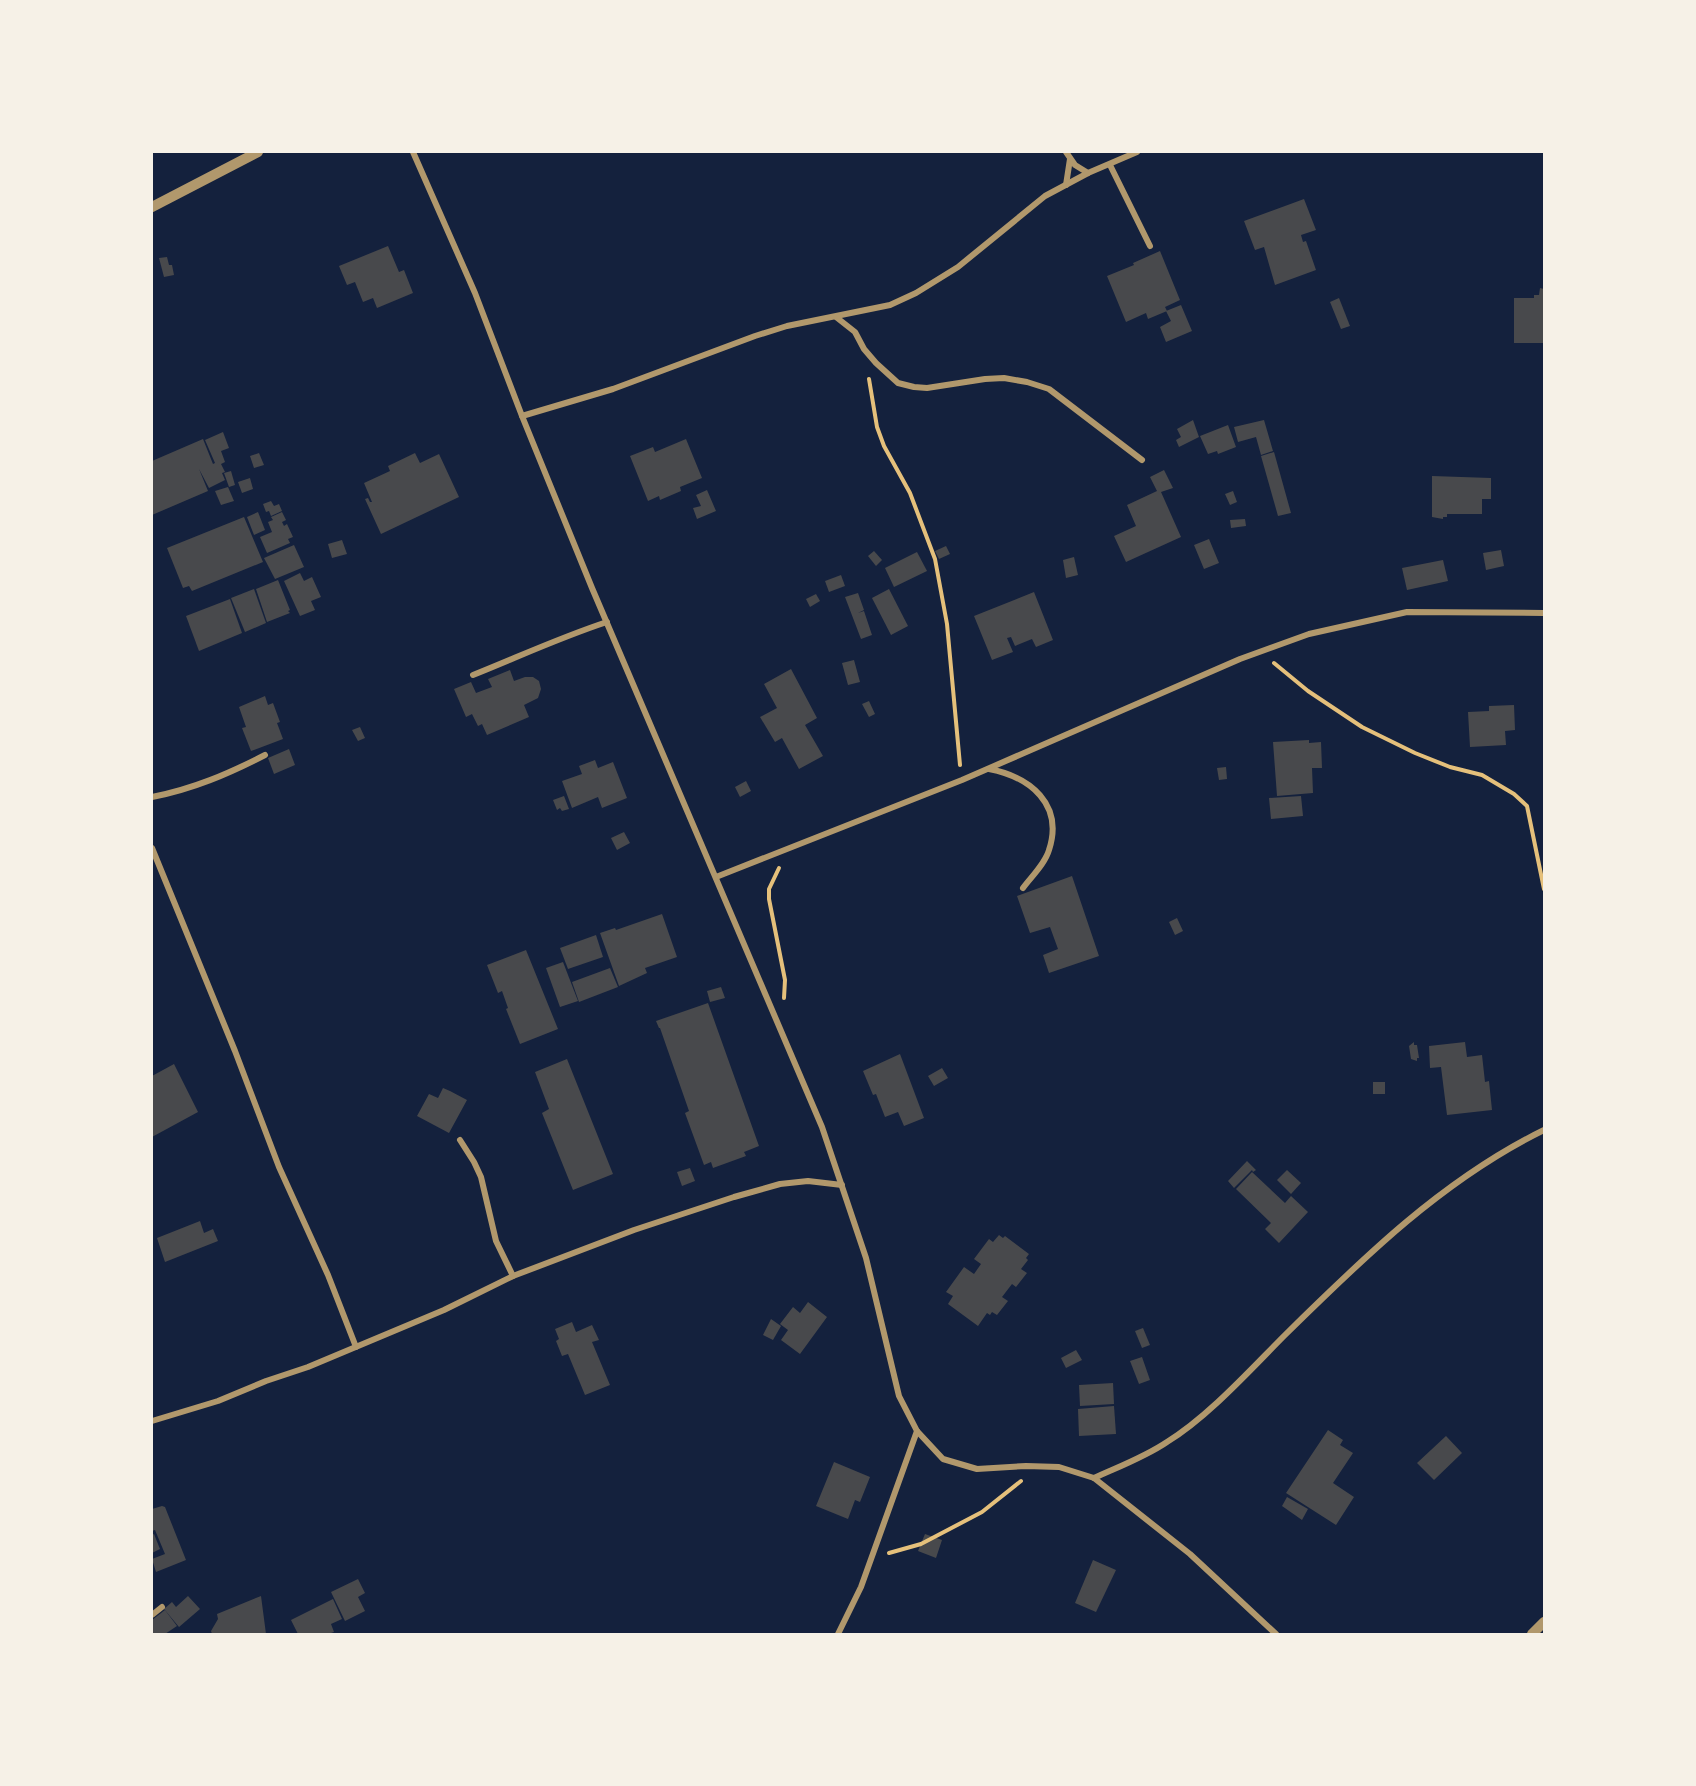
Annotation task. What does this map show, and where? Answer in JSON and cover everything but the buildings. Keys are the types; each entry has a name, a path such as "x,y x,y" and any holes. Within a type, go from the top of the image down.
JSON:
{"street":[{"path":"152,207 258,152"},
{"path":"413,152 475,293 522,416 607,622 822,1127 866,1258 899,1396 917,1431 943,1459 977,1469 1059,1467 1094,1478 1190,1554 1275,1635"},
{"path":"1066,152 1070,159 1088,173"},
{"path":"522,416 613,389 788,326 890,305 916,293 958,267 1045,196 1088,173 1137,152"},
{"path":"1066,185 1070,159"},
{"path":"1110,165 1150,246"},
{"path":"836,316 855,332 864,349 888,375 904,386 927,388 948,383 965,384 1004,378 1027,382 1049,389 1142,460"},
{"path":"716,877 989,769 1259,651 1309,634 1407,612 1545,613"},
{"path":"473,675 544,644 607,622"},
{"path":"152,797 200,785 265,755"},
{"path":"989,769 1009,773 1025,781 1051,811 1053,829 1049,851 1023,888"},
{"path":"152,848 235,1051 279,1167 328,1275 357,1347"},
{"path":"1094,1478 1168,1442 1216,1404 1379,1245 1445,1190 1511,1147 1545,1130"},
{"path":"460,1140 481,1177 496,1241 513,1276"},
{"path":"152,1421 218,1401 308,1367 444,1310 513,1276 634,1230 771,1186 808,1181 842,1185"},
{"path":"838,1635 861,1587 917,1431"},
{"path":"152,1615 162,1607"},
{"path":"1532,1635 1545,1622"}],"path":[{"path":"864,349 877,427 884,446 910,493 935,559 947,624 962,780"},
{"path":"1259,651 1308,691 1362,727 1441,764 1482,775 1514,794 1527,806 1545,889"},
{"path":"781,850 780,866 770,889 769,899 784,980 781,1028"},
{"path":"871,1558 921,1544 982,1512 1038,1466"}]}
